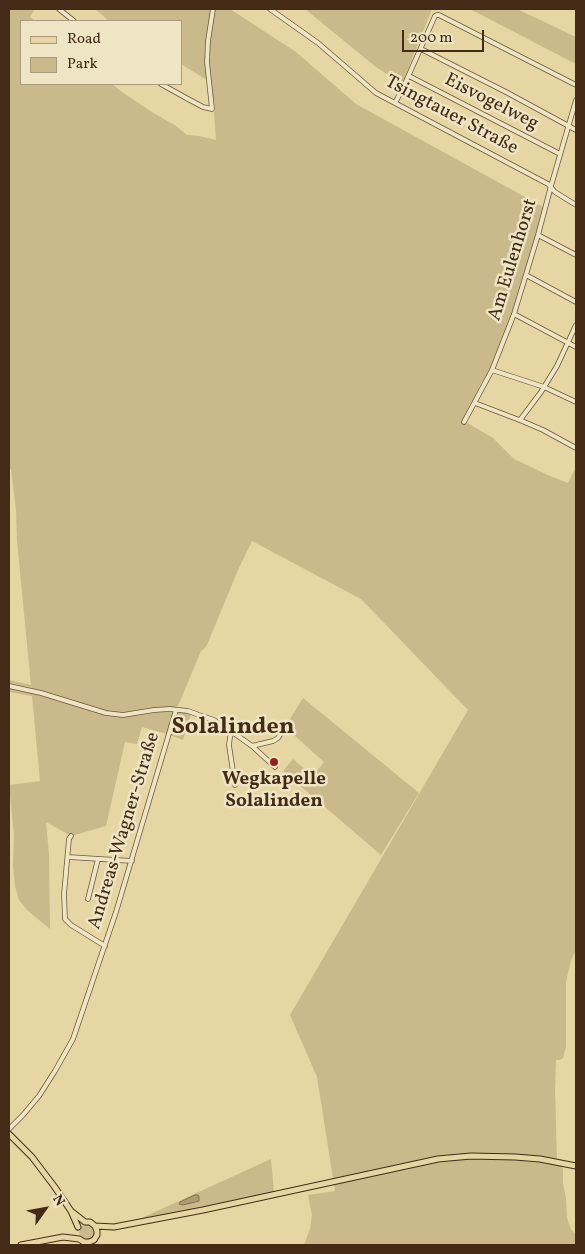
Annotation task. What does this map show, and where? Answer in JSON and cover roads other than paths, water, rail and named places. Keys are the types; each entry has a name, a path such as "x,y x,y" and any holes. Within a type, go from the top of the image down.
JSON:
{"main road":[{"path":"9,1134 40,1167 72,1211 85,1222 90,1222 95,1226 114,1227 202,1210 444,1158 471,1156 515,1157 540,1159 576,1166"},
{"path":"72,1211 79,1239"},
{"path":"63,1237 85,1222"},
{"path":"95,1226 95,1241"},
{"path":"20,1245 63,1237 79,1239 84,1242 95,1241 114,1227"}],"street":[{"path":"59,9 73,20"},
{"path":"163,85 203,107 212,109 207,62 208,41 214,9"},
{"name":"Tsingtauer Straße","path":"270,9 318,42 376,93 551,186 555,192 576,205"},
{"path":"395,103 437,14 576,84"},
{"path":"421,49 576,130"},
{"name":"Eisvogelweg","path":"408,76 560,154"},
{"name":"Am Eulenhorst","path":"464,422 492,370 514,314 576,100"},
{"path":"538,235 576,255"},
{"path":"526,275 576,302"},
{"path":"514,314 576,347"},
{"path":"520,420 557,366 576,325"},
{"path":"492,370 544,387 576,402"},
{"path":"475,403 543,430 576,448"},
{"path":"9,686 41,693 110,714 170,709 209,718 252,746 275,767"},
{"name":"Andreas-Wagner-Straße","path":"9,1129 39,1096 68,1048 76,1029 132,861 176,710"},
{"path":"232,732 229,745 235,785"},
{"path":"252,746 273,741 282,732"},
{"path":"71,836 69,839 64,894 65,919 71,925 105,946"},
{"path":"68,857 132,861"},
{"path":"88,899 98,859"}],"place":[{"name":"Wegkapelle Solalinden","path":"274,762"}],"district":[{"name":"Solalinden","path":"233,729"}]}
